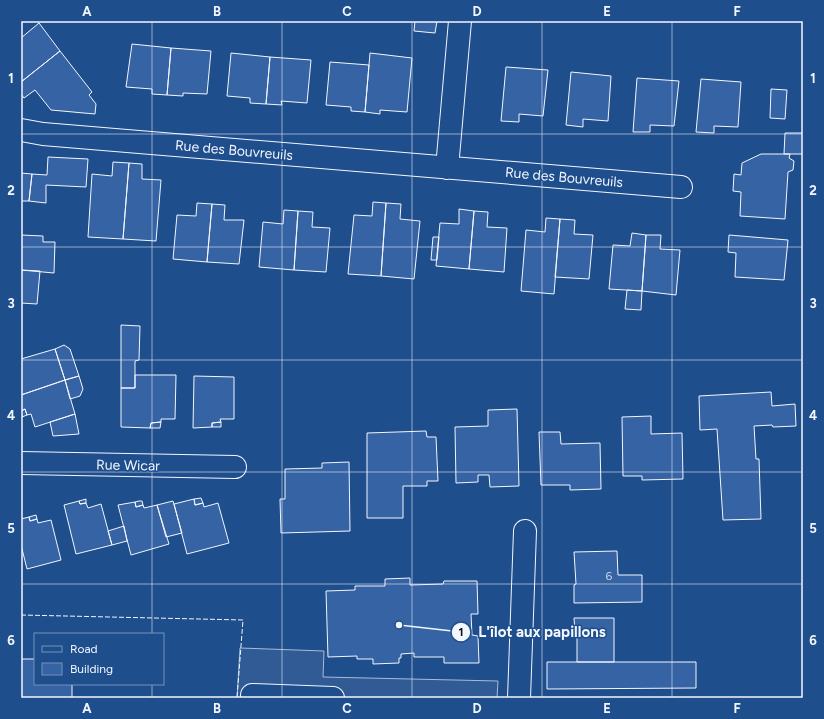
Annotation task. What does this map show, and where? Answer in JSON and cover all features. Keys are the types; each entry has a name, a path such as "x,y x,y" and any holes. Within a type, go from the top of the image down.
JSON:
{"street":[{"path":"447,168 460,21"},
{"name":"Rue des Bouvreuils","path":"21,130 43,134 681,187"},
{"name":"Rue Wicar","path":"21,463 235,467"},
{"path":"519,698 525,531"},
{"path":"252,695 333,698"}],"shaded area":[{"path":"240,648 324,651 323,677 498,681 497,698 237,698"}],"building":[{"path":"415,21 437,21 435,33 414,31"},
{"path":"39,23 60,51 21,82 21,38"},
{"path":"132,44 171,48 167,95 152,94 152,89 126,87"},
{"path":"171,48 211,51 207,94 183,93 183,96 167,95"},
{"path":"60,51 92,92 89,95 96,104 95,114 51,110 35,90 24,98 21,94 21,82"},
{"path":"231,53 270,57 266,104 250,103 250,98 227,96"},
{"path":"370,53 412,58 407,112 380,110 380,114 365,112"},
{"path":"270,57 311,60 307,103 281,101 282,105 266,104"},
{"path":"330,62 369,65 365,112 351,111 351,107 326,105"},
{"path":"506,67 548,70 543,116 519,114 519,122 501,121"},
{"path":"571,72 611,76 608,121 583,119 583,127 566,125"},
{"path":"637,78 679,81 674,126 650,125 650,132 633,132"},
{"path":"701,79 741,82 738,127 714,126 714,133 696,132"},
{"path":"771,89 787,90 785,119 770,118"},
{"path":"785,133 803,133 803,154 784,154"},
{"path":"761,154 790,154 789,158 794,161 793,170 788,172 785,219 740,216 741,192 733,191 734,174 741,175 742,163"},
{"path":"48,157 88,159 86,187 46,185 46,203 29,201 32,174 47,175"},
{"path":"113,162 129,163 123,239 88,237 92,174 112,176"},
{"path":"129,163 142,164 142,179 161,180 156,241 123,239"},
{"path":"21,173 32,174 29,201 21,201"},
{"path":"373,202 386,203 381,276 348,274 354,215 372,216"},
{"path":"197,203 212,204 207,262 173,259 177,215 196,216"},
{"path":"386,203 401,204 400,219 420,221 414,279 381,276"},
{"path":"212,204 225,205 224,220 244,220 239,264 207,262"},
{"path":"459,209 474,211 469,269 436,266 440,223 459,224"},
{"path":"284,210 298,211 294,270 259,267 263,222 283,224"},
{"path":"298,211 313,212 312,227 330,228 326,272 294,270"},
{"path":"474,211 488,212 487,227 507,228 504,272 469,269"},
{"path":"546,218 560,219 554,294 521,291 526,230 545,232"},
{"path":"560,219 575,220 574,234 593,235 589,279 555,277"},
{"path":"632,233 646,235 642,291 609,289 613,245 630,246"},
{"path":"21,235 43,236 43,242 55,242 54,273 21,270"},
{"path":"646,235 661,235 660,249 680,250 676,295 642,291"},
{"path":"729,235 788,240 784,280 735,277 736,253 728,252"},
{"path":"433,237 439,237 437,260 431,260"},
{"path":"21,270 40,271 37,304 21,303"},
{"path":"627,290 642,291 641,310 625,309"},
{"path":"121,325 140,326 139,360 135,361 135,388 121,388"},
{"path":"64,345 70,349 79,376 65,380 55,349"},
{"path":"55,349 65,380 21,395 21,359"},
{"path":"135,375 176,375 175,419 161,419 161,422 151,423 150,428 121,427 121,388 135,388"},
{"path":"79,376 83,389 80,396 70,399 65,380"},
{"path":"194,376 234,377 234,419 220,419 221,422 212,423 212,427 193,428"},
{"path":"65,380 75,414 35,427 31,414 27,415 25,409 21,411 21,395"},
{"path":"771,392 772,406 795,404 796,426 754,426 756,459 759,459 761,519 723,520 717,429 700,430 699,396"},
{"path":"25,409 27,415 22,417 21,411"},
{"path":"517,409 519,486 490,487 489,475 478,475 478,482 456,483 455,427 488,426 488,410"},
{"path":"75,414 79,434 53,436 50,422"},
{"path":"651,416 651,434 682,433 683,479 642,480 642,476 623,476 622,417"},
{"path":"161,422 160,428 150,428 151,423"},
{"path":"221,422 221,427 212,427 212,423"},
{"path":"426,431 427,437 436,437 438,481 427,481 427,486 403,486 403,518 367,518 367,433"},
{"path":"539,432 560,432 561,444 600,443 601,489 570,490 570,485 541,485"},
{"path":"349,462 350,531 281,533 280,499 285,499 285,469 322,468 322,463"},
{"path":"201,498 203,503 195,505 194,499"},
{"path":"86,499 86,503 80,504 79,501"},
{"path":"194,499 195,505 203,503 204,507 218,503 229,543 187,554 174,504"},
{"path":"79,501 80,504 86,503 88,508 101,504 112,545 76,554 64,505"},
{"path":"142,501 143,505 136,507 135,502"},
{"path":"173,501 182,533 166,537 157,505"},
{"path":"135,502 136,507 143,505 144,508 157,505 169,544 131,555 118,505"},
{"path":"36,515 37,519 30,521 29,517"},
{"path":"29,517 30,521 37,519 38,523 51,520 61,560 27,569 21,545 21,519"},
{"path":"124,526 127,541 112,545 108,531"},
{"path":"617,551 618,575 642,575 642,602 574,603 574,585 576,584 574,552"},
{"path":"410,578 410,585 443,584 444,581 477,581 478,614 471,614 472,635 478,636 479,663 444,663 444,657 414,657 414,653 401,654 399,663 373,664 373,659 357,659 357,656 328,657 326,591 355,590 355,586 385,586 385,579"},
{"path":"574,618 614,618 614,662 577,662 577,632 575,632"},
{"path":"21,659 34,659 34,685 72,685 72,698 21,698"},
{"path":"547,662 696,662 696,688 547,689"}],"fence":[{"path":"21,615 243,620 237,698"}],"place":[{"name":"L'îlot aux papillons","path":"399,625"}]}
